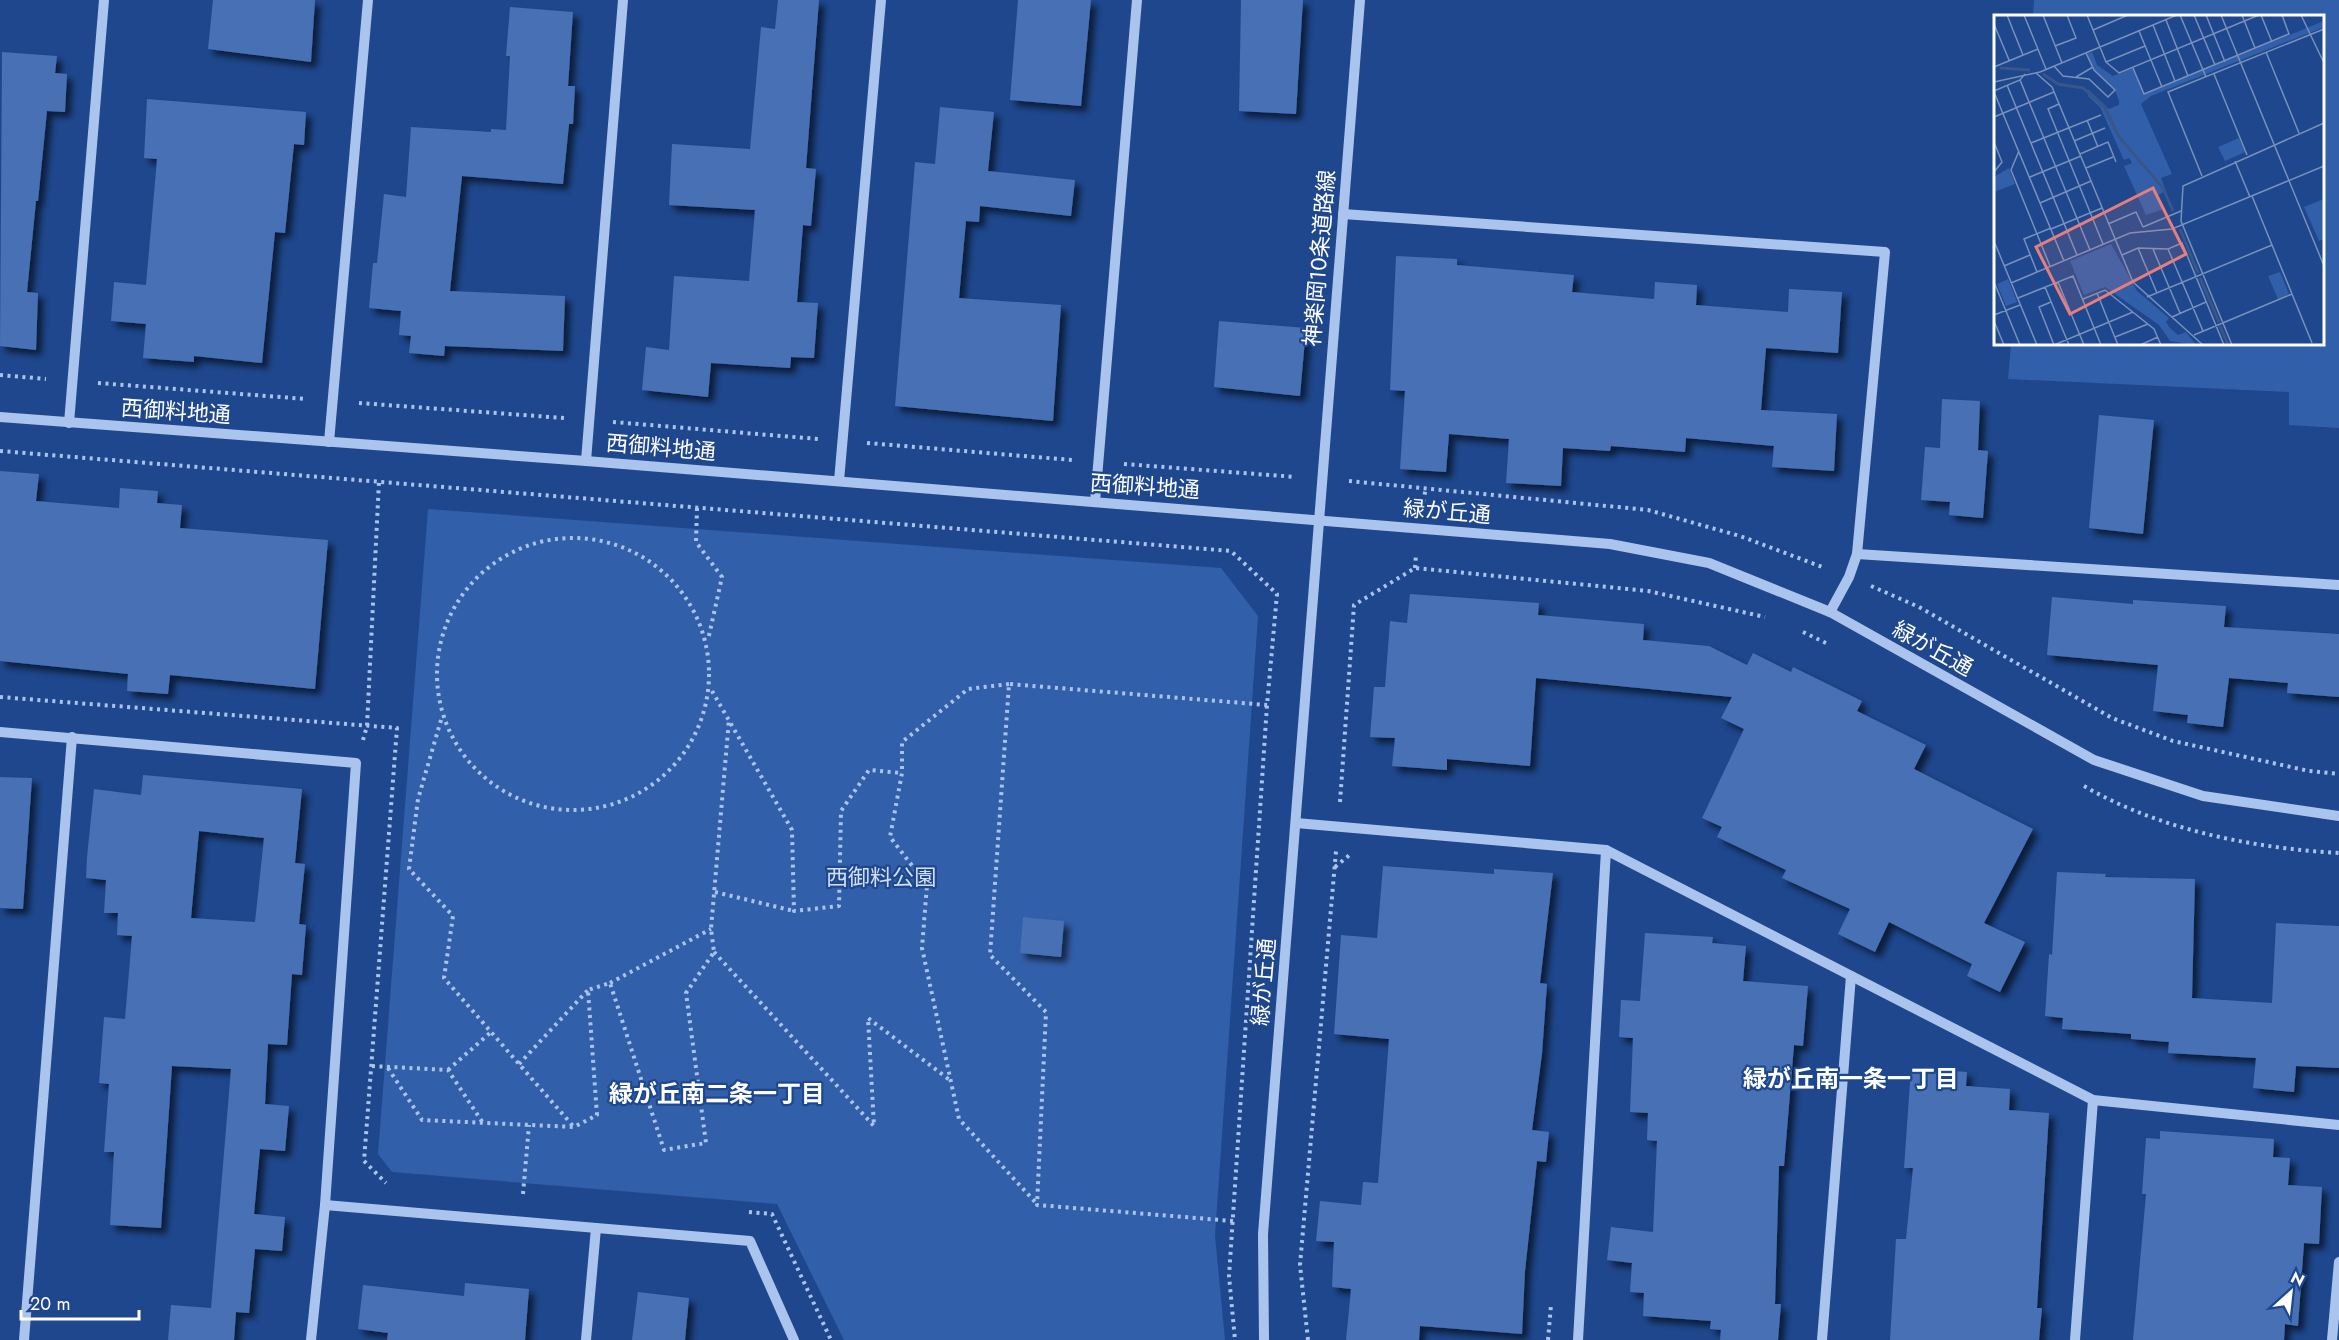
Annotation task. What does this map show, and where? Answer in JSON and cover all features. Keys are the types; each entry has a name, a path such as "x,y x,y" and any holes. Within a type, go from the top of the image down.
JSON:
{"street":[{"path":"69,423 104,0"},
{"path":"329,442 368,0"},
{"path":"586,461 623,0"},
{"path":"839,481 881,0"},
{"path":"1095,502 1137,0"},
{"name":"神楽岡10条道路線","path":"1318,519 1359,0"},
{"path":"1342,214 1885,252 1857,554 1849,577 1830,612"},
{"name":"西御料地通","path":"0,417 1318,519"},
{"name":"緑が丘通","path":"1264,1340 1263,1234 1318,519 1610,544 1709,563 1830,612 2094,759 2203,796 2339,816"},
{"path":"1857,554 2339,585"},
{"path":"0,732 357,764 325,1206 311,1340"},
{"path":"24,1340 72,737"},
{"path":"1296,823 1606,850 2093,1100 2339,1125"},
{"path":"1578,1340 1606,850"},
{"path":"1822,1340 1851,976"},
{"path":"2075,1340 2093,1100"},
{"path":"325,1206 750,1240 794,1340"},
{"path":"586,1340 596,1228"},
{"path":"2332,1340 2339,1262"}],"path":[{"path":"0,375 1321,479"},
{"path":"0,451 1231,551 1277,594 1267,705 1228,1276 1235,1340"},
{"path":"357,764 367,726 379,481"},
{"path":"697,508 696,542 722,578 708,641 711,691 685,758 631,801 554,812 480,778 441,719 433,674 447,614 482,569 551,537 626,546 682,589 708,641"},
{"path":"1308,1340 1300,1265 1338,827 1354,605 1415,568 1648,591 1774,618"},
{"path":"1794,628 1834,646"},
{"path":"1233,1221 1037,1205 959,1119 922,948 927,885 891,837 902,773 902,742 968,688 1009,684 1267,705"},
{"path":"1009,684 990,955 1046,1012 1037,1205"},
{"path":"711,691 792,830 794,911"},
{"path":"0,697 397,728 364,1161 386,1183"},
{"path":"441,719 418,799 409,868 453,916 444,978 574,1127"},
{"path":"729,719 711,928 714,952 874,1126 868,1018 951,1081"},
{"path":"715,892 794,911 839,906 841,811 869,770 902,773"},
{"path":"2080,784 2111,802 2208,835 2297,850 2339,853"},
{"path":"1334,868 1357,850"},
{"path":"519,1064 588,990 610,983 711,928"},
{"path":"610,983 664,1150 706,1143 686,993 714,952"},
{"path":"388,1068 422,1120 574,1127 597,1115 588,990"},
{"path":"372,1066 448,1070 491,1032"},
{"path":"448,1070 483,1123"},
{"path":"523,1194 529,1125"},
{"path":"772,1214 831,1340"},
{"path":"1548,1340 1552,1293"}],"green space":[{"path":"2034,0 2339,0 2339,428 2289,425 2289,392 2008,379 2011,345 2324,345 2324,15 2033,15"},
{"name":"西御料公園","path":"428,509 1221,568 1258,616 1215,1236 1225,1340 844,1340 777,1204 392,1172 378,1154"}],"building":[{"path":"213,0 315,0 311,62 208,49"},
{"path":"778,0 819,0 806,168 816,169 811,226 803,225 797,302 818,303 814,358 791,357 790,368 711,363 708,397 642,390 646,347 669,350 674,276 749,281 755,210 669,205 672,144 750,149 761,27 775,29"},
{"path":"1018,0 1091,0 1081,106 1010,100"},
{"path":"1241,0 1303,0 1296,114 1239,111"},
{"path":"510,7 573,12 568,86 575,86 573,124 569,124 563,184 462,176 450,291 565,296 563,351 445,346 444,356 409,353 411,336 399,335 401,311 369,308 373,263 377,263 384,194 406,197 411,127 491,132 491,129 506,130 510,56 506,56"},
{"path":"2,52 57,56 55,73 67,74 65,112 47,111 38,201 36,201 27,292 38,293 36,350 0,346"},
{"path":"147,99 306,112 304,145 294,144 285,233 275,232 262,363 194,356 194,362 143,358 146,324 111,321 114,282 146,285 157,159 144,158"},
{"path":"940,107 994,112 988,171 1075,180 1071,216 980,206 979,222 966,221 959,298 1061,305 1053,421 895,406 915,162 935,164"},
{"path":"1396,256 1457,259 1457,265 1574,275 1572,292 1654,299 1655,282 1697,285 1696,305 1788,312 1789,289 1842,292 1838,353 1766,348 1761,410 1837,414 1834,471 1772,467 1774,446 1686,438 1685,452 1611,446 1610,451 1563,448 1561,486 1506,483 1509,439 1449,434 1446,472 1400,469 1405,391 1390,390"},
{"path":"1219,321 1306,328 1300,396 1214,387"},
{"path":"1942,399 1980,401 1978,450 1988,451 1983,518 1949,515 1950,502 1921,500 1925,447 1940,448"},
{"path":"2099,415 2154,420 2143,534 2089,528"},
{"path":"0,471 39,474 36,501 119,508 120,488 158,491 157,503 182,505 180,528 328,540 315,689 170,675 168,694 127,691 128,674 0,661"},
{"path":"1410,594 1539,603 1538,615 1644,624 1643,640 1709,646 1747,665 1753,653 1791,672 1793,667 1862,701 1857,711 1926,745 1914,769 2033,829 1984,923 2025,942 2000,992 1967,976 1972,964 1889,922 1875,952 1838,934 1850,909 1782,878 1786,870 1717,837 1722,827 1702,818 1744,729 1721,718 1732,697 1536,678 1530,766 1447,759 1447,770 1392,766 1395,738 1370,737 1374,687 1385,687 1390,621 1407,623"},
{"path":"2052,597 2133,604 2133,600 2226,606 2224,627 2339,634 2339,697 2287,693 2288,683 2229,678 2223,727 2187,723 2188,715 2153,711 2158,665 2047,655"},
{"path":"143,775 302,789 295,863 305,864 299,924 306,925 302,975 292,974 287,1045 268,1044 265,1104 289,1106 285,1151 260,1149 254,1214 285,1217 282,1251 255,1249 249,1313 236,1312 234,1340 168,1340 171,1305 211,1308 231,1069 172,1066 161,1228 110,1225 114,1152 104,1152 109,1084 99,1083 104,1017 125,1019 132,936 117,935 118,913 104,913 106,880 86,878 87,857 94,789 141,795","holes":["199,831 264,838 255,922 191,918"]},
{"path":"0,777 32,778 23,909 0,908"},
{"path":"1383,866 1494,874 1494,869 1553,873 1540,983 1547,984 1542,1054 1532,1130 1549,1132 1546,1162 1537,1161 1525,1271 1522,1334 1420,1326 1419,1340 1346,1340 1351,1289 1332,1287 1334,1242 1316,1241 1320,1201 1361,1205 1363,1182 1378,1183 1389,1039 1334,1034 1341,935 1377,938"},
{"path":"2057,872 2106,874 2105,877 2195,879 2192,998 2272,1003 2276,923 2339,926 2339,1068 2296,1066 2294,1092 2253,1088 2256,1058 2168,1053 2169,1042 2131,1039 2131,1034 2062,1029 2063,1018 2045,1016 2049,954 2052,955"},
{"path":"1023,917 1064,921 1061,957 1020,953"},
{"path":"1645,933 1713,937 1712,943 1746,946 1743,981 1808,986 1803,1046 1794,1045 1784,1166 1779,1166 1775,1304 1781,1304 1778,1340 1720,1340 1721,1330 1710,1329 1711,1321 1643,1316 1644,1293 1630,1292 1632,1263 1607,1260 1611,1227 1653,1232 1657,1141 1647,1140 1648,1113 1630,1112 1633,1038 1619,1037 1621,1000 1640,1001"},
{"path":"1911,1068 1967,1072 1966,1086 2010,1089 2009,1110 2049,1113 2037,1308 2042,1308 2039,1340 1890,1340 1896,1239 1906,1239 1913,1168 1904,1168"},
{"path":"2160,1131 2274,1139 2273,1157 2290,1158 2288,1185 2322,1187 2319,1244 2304,1243 2298,1326 2285,1324 2284,1340 2133,1340 2146,1194 2142,1194 2146,1138 2160,1139"},
{"path":"465,1283 529,1289 525,1340 387,1340 388,1333 358,1329 363,1285 464,1296"},
{"path":"638,1292 689,1298 685,1340 632,1340"}],"district":[{"name":"緑が丘南一条一丁目","path":"1851,1079"},
{"name":"緑が丘南二条一丁目","path":"717,1094"}]}
